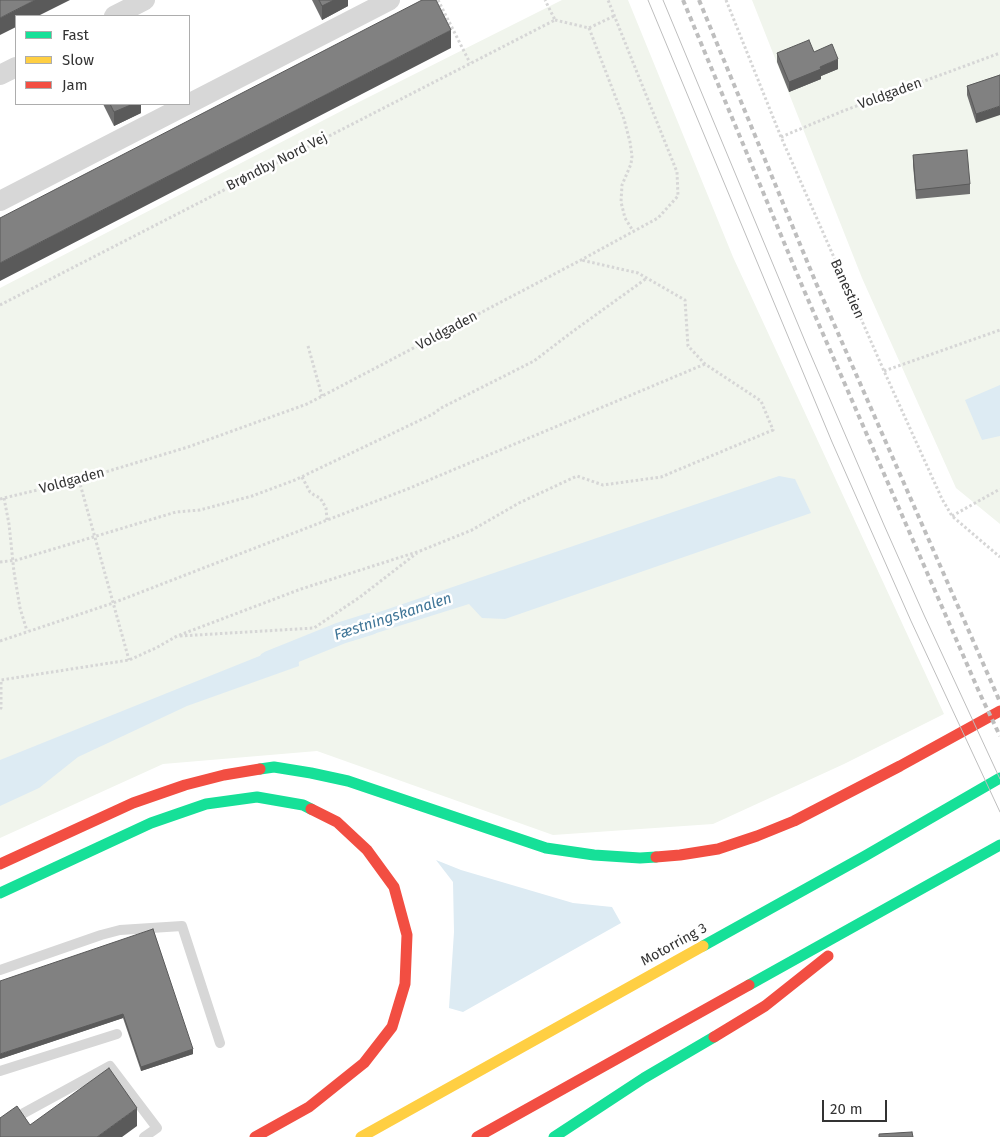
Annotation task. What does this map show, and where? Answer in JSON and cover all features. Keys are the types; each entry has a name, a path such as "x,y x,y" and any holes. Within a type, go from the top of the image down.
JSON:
{"highway":[{"path":"0,864 142,800 185,784 274,766 348,781 546,848 594,856 640,858 680,855 718,849 757,836 794,820 900,766 1000,711"},
{"name":"Motorring 3","path":"361,1137 865,856 1000,778"},
{"path":"0,893 151,823 206,804 257,797 303,805 338,822 368,850 394,887 407,935 405,984 392,1027 364,1063 309,1107 255,1137"},
{"path":"477,1137 1000,845"},
{"path":"554,1137 644,1078 765,1006 894,904"}],"street":[{"path":"116,15 145,0"},
{"path":"190,103 390,0"},
{"path":"0,75 15,68"},
{"path":"0,201 186,105"}],"lane":[{"path":"0,970 120,930 182,926 220,1044"},
{"path":"0,1072 117,1034"},
{"path":"0,1126 110,1066 157,1128 144,1137"}],"path":[{"path":"438,0 470,63"},
{"path":"545,0 555,20 589,28 614,16"},
{"name":"Voldgaden","path":"2,498 79,480 188,447 307,404 658,218 678,196 677,172 608,0"},
{"name":"Banestien","path":"726,0 781,137 942,499 952,516 1000,557"},
{"name":"Brøndby Nord Vej","path":"0,305 555,20"},
{"path":"589,28 624,119 630,142 631,164 622,185 621,202 625,218 633,231"},
{"name":"Voldgaden","path":"781,137 1000,53"},
{"path":"0,709 1,680 129,660 177,636 301,589 420,551 472,530 519,502 577,476 604,485 661,477 773,430 761,401 705,364 688,346 685,300 638,273 581,260"},
{"path":"0,562 95,537 176,512 200,510 252,496 302,477 433,414 441,408 534,361 647,278"},
{"path":"884,371 1000,330"},
{"path":"308,346 322,396"},
{"path":"0,641 113,603 410,488 705,364"},
{"path":"302,477 314,496 322,501 326,508 327,520"},
{"path":"79,480 129,660"},
{"path":"952,516 1000,489"},
{"path":"2,498 9,524 12,560 20,608 27,631"},
{"path":"177,636 314,628 360,597 420,551"}],"shaded area":[{"path":"562,0 628,0 733,257 944,714 844,764 713,824 553,835 317,751 163,764 0,838 0,288 351,106"},
{"path":"752,0 1000,0 1000,524 956,488 862,278"}],"water":[{"path":"1000,385 1000,436 982,440 965,400"},
{"path":"779,476 795,479 811,513 505,619 482,618 469,604 351,641 344,638 341,633 341,625"},
{"path":"292,643 298,650 299,666 187,706 78,757 39,788 0,806 0,760"},
{"path":"436,860 461,870 573,903 612,907 621,923 463,1012 449,1008 454,932 453,882"}],"building":[{"path":"0,0 35,0 0,18"},
{"path":"319,0 334,0 322,6"},
{"path":"422,0 436,0 451,30 0,263 0,218"},
{"path":"809,40 814,52 832,44 838,59 820,67 821,69 789,82 777,53"},
{"path":"1000,75 1000,106 976,114 967,86"},
{"path":"110,105 131,105 114,112"},
{"path":"967,150 970,184 916,190 913,155"},
{"path":"153,929 193,1049 141,1067 123,1014 0,1054 0,981"},
{"path":"109,1068 137,1108 97,1137 0,1137 0,1118 17,1106 30,1125"},
{"path":"912,1132 913,1137 879,1137 879,1134"}],"waterway":[{"name":"Fæstningskanalen","path":"269,662 341,633 370,624"}],"tram line":[{"path":"648,0 832,442 911,621 1000,812"},
{"path":"663,0 807,346 884,525 1000,779"}],"railway":[{"path":"683,0 803,288 1000,736"},
{"path":"699,0 816,283 1000,702"}],"traffic: fast":[{"path":"260,769 274,767 348,781 546,848 594,855 640,858 656,857"},
{"path":"703,946 1000,778"},
{"path":"0,893 151,823 206,804 257,797 303,805 311,809"},
{"path":"749,985 1000,845"},
{"path":"554,1137 644,1078 714,1037"}],"traffic: slow":[{"path":"361,1137 703,946"}],"traffic: jam":[{"path":"656,857 718,849 794,821 1000,711"},
{"path":"0,864 133,803 185,785 224,775 260,769"},
{"path":"255,1137 309,1107 364,1063 392,1027 405,984 407,935 394,887 367,850 337,822 311,809"},
{"path":"714,1037 765,1006 828,956"},
{"path":"477,1137 749,985"}]}
